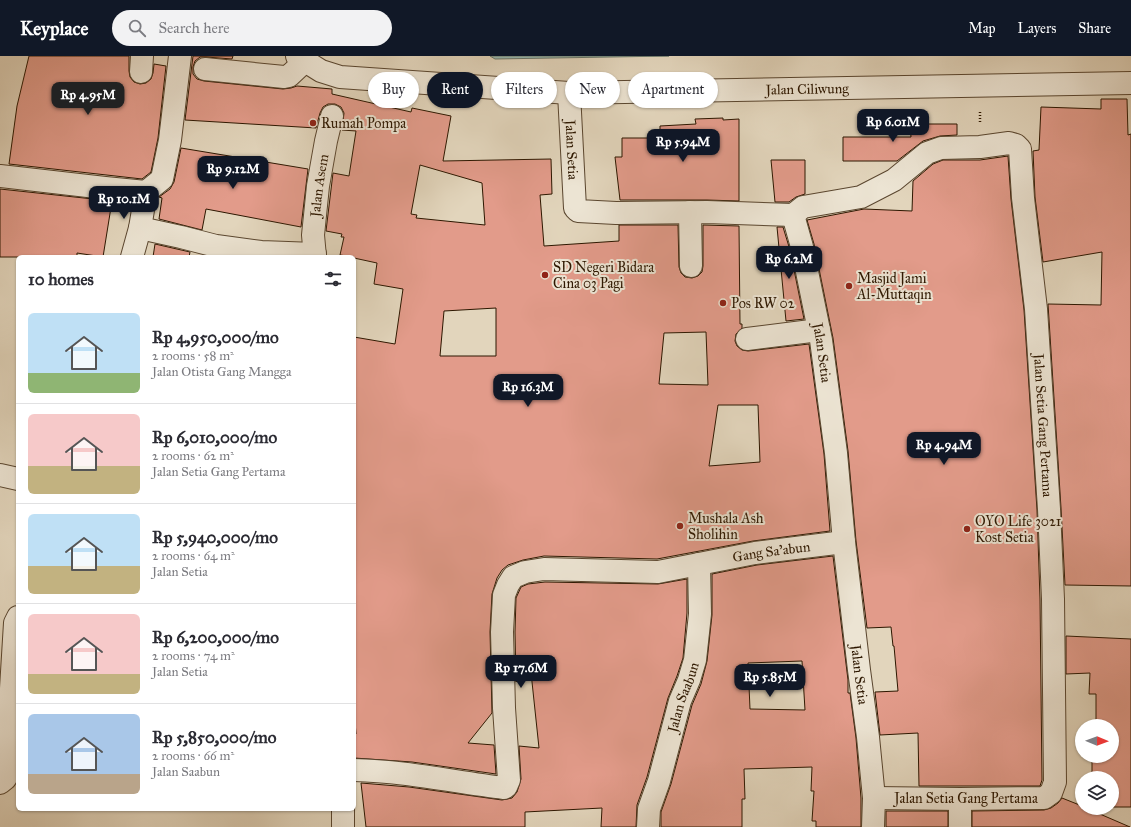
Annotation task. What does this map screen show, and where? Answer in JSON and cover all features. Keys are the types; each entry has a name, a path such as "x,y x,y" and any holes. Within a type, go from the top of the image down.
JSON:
{"street":[{"path":"133,255 140,228 146,192 162,179 170,140 180,56"},
{"path":"205,69 284,77 290,76 301,59"},
{"name":"Jalan Ciliwung","path":"301,59 321,71 340,77 565,93"},
{"name":"Jalan Ciliwung","path":"620,92 1131,83"},
{"name":"Jalan Setia","path":"570,108 575,208 578,211 616,213 690,212 793,215 802,247 819,330 836,453 844,542 868,737 874,798 873,827"},
{"name":"Jalan Asem","path":"315,255 313,235 318,186 332,116"},
{"name":"Jalan Setia Gang Pertama","path":"793,215 803,207 861,197 894,180 927,153 941,148 980,147 1009,144 1020,149 1022,198 1036,309 1049,509 1055,782 1051,793 1044,798 960,800 874,798"},
{"path":"0,176 146,192"},
{"path":"690,212 691,266"},
{"path":"140,228 216,246 261,252 302,255"},
{"path":"747,339 819,330"},
{"path":"0,475 16,479"},
{"name":"Gang Sa'abun","path":"356,770 383,770 464,783 506,787 509,780 504,708 502,632 504,595 513,577 525,572 544,569 658,572 755,553 844,542"},
{"name":"Jalan Saabun","path":"648,827 650,809 660,781 680,701 689,680 695,660 700,614 699,564"},
{"path":"0,783 5,780 9,773 14,748 5,705 16,621"},
{"path":"960,800 960,827"},
{"path":"343,811 343,827"}],"path":[{"path":"980,85 980,147"}],"water":[{"path":"490,56 669,56 495,59"}],"building":[{"path":"29,56 129,56 130,77 134,82 140,84 146,83 151,79 154,64 166,66 158,138 151,172 142,179 9,164 17,106"},
{"path":"193,56 233,56 232,59 200,57 195,61 193,74 197,79 204,81 283,89 297,86 332,89 332,94 368,102 368,108 393,108 411,112 412,108 451,116 443,161 551,159 552,194 540,195 544,246 619,241 619,225 678,225 679,267 681,273 685,277 692,278 698,276 702,272 703,225 739,226 740,324 742,324 742,328 736,334 735,341 737,346 742,350 748,351 809,344 824,454 830,531 753,541 657,559 544,556 523,560 508,565 502,570 497,578 492,594 490,632 492,713 468,743 494,745 496,774 412,762 356,758 356,337 395,344 403,289 374,284 377,263 356,258 356,255 340,255 344,237 341,237 342,234 326,231 333,173 349,176 356,131 342,130 344,113 341,107 335,104 328,104 323,107 316,128 185,120","holes":["420,165 482,183 485,225 416,218 417,215 411,214","496,308 496,356 440,356 444,311","706,332 708,385 659,384 664,333","718,405 758,405 760,462 709,466"]},
{"path":"1101,99 1127,99 1128,135 1131,134 1131,586 1065,585 1048,304 1101,305 1102,252 1043,262 1035,197 1033,151 1039,150 1041,107 1101,109"},
{"path":"723,118 723,120 739,119 739,201 620,200 615,157 622,157 622,138 660,138 660,126 696,124 695,119"},
{"path":"910,124 957,124 957,135 940,136 923,141 897,161 843,161 843,137 911,137"},
{"path":"181,148 308,169 301,227 206,209 202,230 159,219 162,198 159,197 170,189 174,182"},
{"path":"1008,156 1011,199 1024,310 1037,510 1040,599 1042,780 1040,786 919,786 918,733 880,735 875,692 898,691 894,646 891,627 867,628 856,541 848,451 833,338 814,244 807,220 864,209 912,211 913,181 933,164 943,160 980,160"},
{"path":"771,160 805,160 805,194 796,197 789,202 775,202"},
{"path":"0,189 112,201 103,255 77,253 77,255 16,255 16,257 0,257"},
{"path":"777,227 783,227 790,250 804,319 786,321"},
{"path":"155,244 190,252 189,255 153,255"},
{"path":"833,556 848,680 848,693 850,693 856,738 861,798 861,827 816,827 816,821 812,821 814,791 811,791 812,767 744,769 745,799 742,799 742,827 661,827 661,812 671,784 692,705 701,684 707,661 712,615 712,574 757,565","holes":["802,661 805,710 750,709 748,663"]},
{"path":"687,579 687,613 683,658 668,698 647,777 637,805 636,827 601,827 602,808 525,812 525,827 366,827 361,783 409,787 502,800 512,798 517,792 521,779 519,746 539,748 530,663 516,682 516,598 521,587 528,584 545,582 658,584"},
{"path":"1066,636 1131,639 1131,807 1119,807 1119,771 1092,771 1092,763 1119,763 1119,719 1096,719 1096,694 1089,694 1090,673 1066,674"},
{"path":"1062,798 1075,803 1075,815 1102,815 1130,827 972,827 972,811 1044,810 1051,808"},
{"path":"886,811 948,811 948,827 886,827"}],"place":[{"name":"Rumah Pompa","path":"313,123"},
{"name":"SD Negeri Bidara Cina 03 Pagi","path":"545,275"},
{"name":"Masjid Jami Al-Muttaqin","path":"849,286"},
{"name":"Pos RW 02","path":"723,303"},
{"name":"Mushala Ash Sholihin","path":"680,526"},
{"name":"OYO Life 3021 Kost Setia","path":"967,529"}]}
